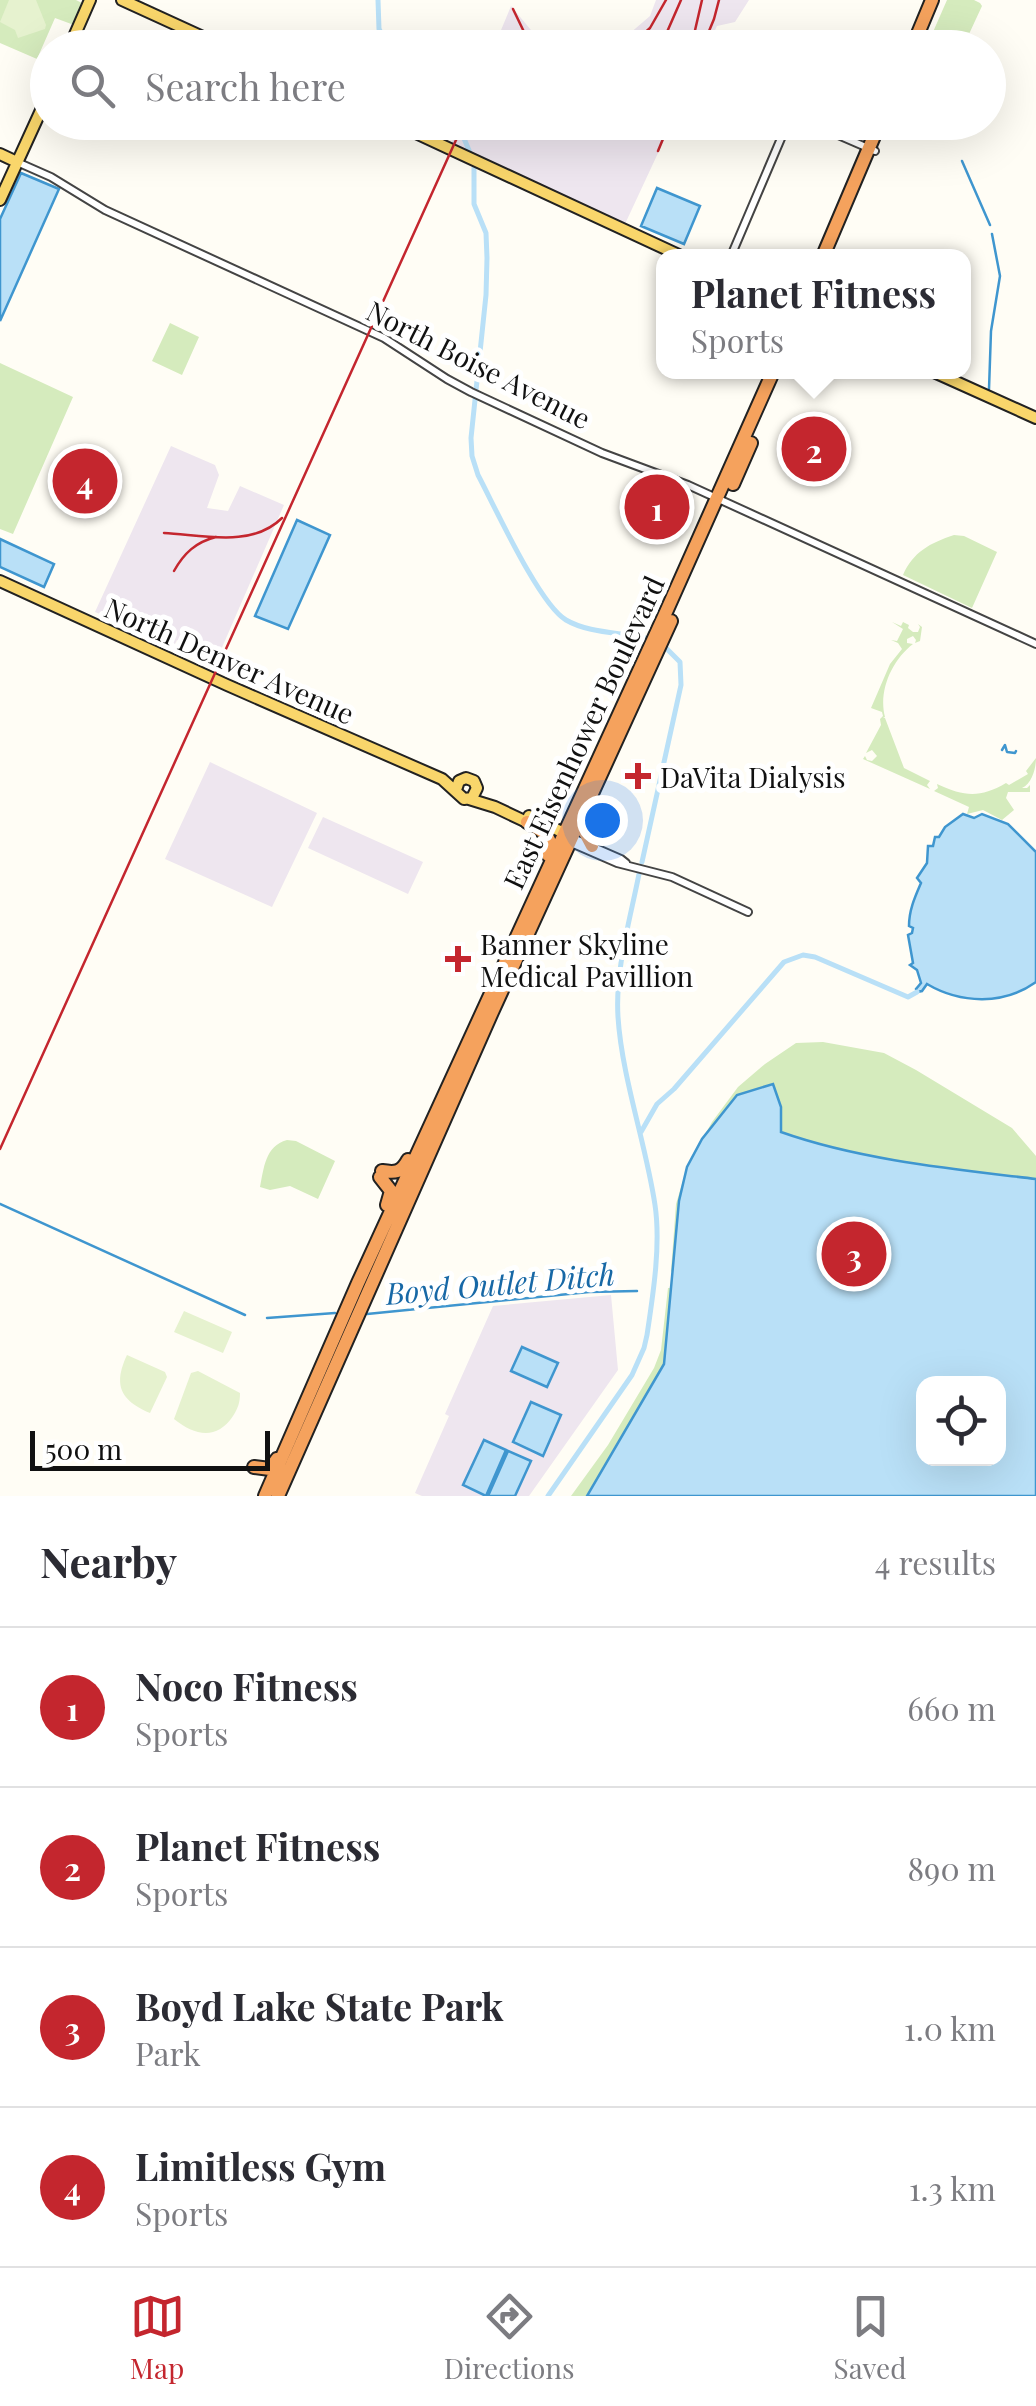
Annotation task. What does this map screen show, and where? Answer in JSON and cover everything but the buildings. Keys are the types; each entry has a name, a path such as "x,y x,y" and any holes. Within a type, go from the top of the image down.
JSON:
{"highway":[{"path":"921,30 936,0"},
{"path":"926,30 936,0"},
{"path":"833,249 875,140"},
{"path":"826,249 878,140"},
{"name":"East Eisenhower Boulevard","path":"280,1477 293,1431 358,1283 517,935 597,785 770,379"},
{"name":"East Eisenhower Boulevard","path":"273,1495 374,1280 408,1190 549,890 567,838 779,379"},
{"path":"753,438 759,405"},
{"path":"549,890 570,857 592,850 584,831 599,790 597,785"},
{"path":"495,1006 493,1002 552,846 546,834 527,822"},
{"path":"408,1190 448,1085"},
{"path":"358,1283 390,1196 381,1174 404,1168 430,1124"},
{"path":"280,1477 304,1424 331,1346"},
{"path":"254,1467 265,1470 274,1465 293,1431"},
{"path":"273,1495 300,1484"}],"main road":[{"path":"77,30 90,0"},
{"path":"122,0 187,30"},
{"path":"0,200 30,134"},
{"path":"430,140 665,249"},
{"path":"0,154 17,162"},
{"path":"950,379 1036,418"},
{"name":"North Denver Avenue","path":"0,581 459,785"},
{"path":"472,780 486,797 567,838 461,797 459,785 472,780"},
{"path":"470,799 477,788"}],"street":[{"path":"734,249 780,140"},
{"path":"849,140 872,150"},
{"name":"North Boise Avenue","path":"17,162 61,182 105,210 369,331 471,392 602,453 721,500 1036,644"},
{"path":"567,838 627,864 672,877 748,912"}],"shaded area":[{"path":"656,0 749,0 735,22 717,26 715,30 634,30 650,16"},
{"path":"511,6 531,30 501,30"},
{"path":"453,140 664,140 625,224 451,144"},
{"path":"171,446 215,465 219,475 207,508 228,511 240,486 284,505 217,659 177,640 175,644 95,612"},
{"path":"210,762 317,813 272,907 165,859"},
{"path":"323,817 423,862 408,894 308,848"},
{"path":"611,1295 618,1370 529,1496 415,1493 493,1306"}],"green space":[{"path":"0,0 76,0 84,4 74,25 55,18 50,30 30,30 30,56 0,43"},
{"path":"9,0 36,0 46,25 45,29 30,30 30,34 18,38 15,30 0,22"},
{"path":"947,0 974,0 982,6 971,30 934,30"},
{"path":"170,323 199,337 182,375 152,361"},
{"path":"0,363 73,397 13,534 0,529"},
{"path":"954,535 997,552 972,608 903,575 923,549"},
{"path":"892,622 901,626 903,622 913,632 918,632 918,624 922,627 920,641 915,643 913,636 907,639 907,643 913,644 888,677 883,718 904,768 930,781 930,789 863,759 865,756 872,761 877,756 872,750 866,753 883,716 871,708 890,664 902,649 891,640 897,641 903,629"},
{"path":"1036,758 1031,779 1022,788 1030,785 1030,792 1008,792 1006,798 1014,810 1002,820 983,810 967,814 969,807 934,791 937,784 972,794 1009,785 1028,774 1026,771"},
{"path":"823,1042 884,1053 1012,1128 1036,1156 1036,1496 571,1496 608,1445 661,1350 668,1288 683,1287 671,1271 676,1204 687,1167 712,1122 738,1087 796,1043"},
{"path":"287,1140 335,1161 318,1199 290,1186 270,1190 260,1187 270,1152"},
{"path":"184,1311 232,1332 223,1353 174,1332"},
{"path":"127,1355 165,1372 167,1377 150,1413 132,1403 122,1390 120,1375"},
{"path":"198,1371 240,1393 233,1416 213,1432 198,1432 174,1419 191,1373"}],"water":[{"path":"21,173 59,189 0,321 0,219"},
{"path":"657,188 700,206 684,244 641,226"},
{"path":"297,520 330,535 288,629 255,616"},
{"path":"0,539 54,564 44,587 0,567"},
{"path":"963,814 974,818 982,814 1008,824 1036,852 1036,982 1010,995 982,999 954,995 927,984 922,991 916,989 921,983 917,970 910,965 913,963 908,935 912,933 910,914 921,883 917,878 927,863 928,846 933,846 935,837"},
{"path":"773,1084 781,1107 781,1132 842,1150 907,1162 1036,1179 1036,1496 587,1496 664,1364 679,1201 687,1167 702,1139 737,1095"},
{"path":"522,1347 558,1363 547,1387 511,1371"},
{"path":"531,1402 561,1415 543,1456 513,1442"},
{"path":"484,1440 506,1450 486,1496 463,1485"},
{"path":"508,1451 531,1461 515,1496 488,1496"}],"waterway":[{"path":"378,0 380,30"},
{"path":"465,140 471,155"},
{"path":"962,161 990,225"},
{"path":"474,168 474,204 486,233 487,258 471,438 478,475 531,576 555,610 585,628 649,639"},
{"path":"989,389 991,331 1000,276 992,234"},
{"path":"642,862 681,685 680,662 664,646"},
{"path":"1002,750 1005,745 1007,752 1016,751"},
{"path":"548,1496 632,1375 644,1348 649,1320 657,1220 618,1017 621,963 639,874"},
{"path":"641,1132 657,1104 784,962 803,955 815,957 908,997 917,992"},
{"name":"Boyd Outlet Ditch","path":"0,1204 245,1315"},
{"name":"Boyd Outlet Ditch","path":"367,1314 589,1292 637,1291"},
{"name":"Boyd Outlet Ditch","path":"267,1318 335,1313"}],"railway":[{"path":"648,30 666,0"},
{"path":"668,30 681,0"},
{"path":"695,30 702,0"},
{"path":"709,30 719,0"},
{"path":"513,9 523,30"},
{"path":"0,1149 456,140"},
{"path":"658,151 663,140"},
{"path":"164,533 242,536 270,527 282,518"},
{"path":"174,571 191,549 216,537"}],"place":[{"name":"Planet Fitness","path":"814,449"},
{"name":"Limitless Gym","path":"85,481"},
{"name":"Noco Fitness","path":"657,507"},
{"name":"DaVita Dialysis","path":"638,776"},
{"name":"Banner Skyline Medical Pavillion","path":"458,959"},
{"name":"Boyd Lake State Park","path":"854,1254"}]}
